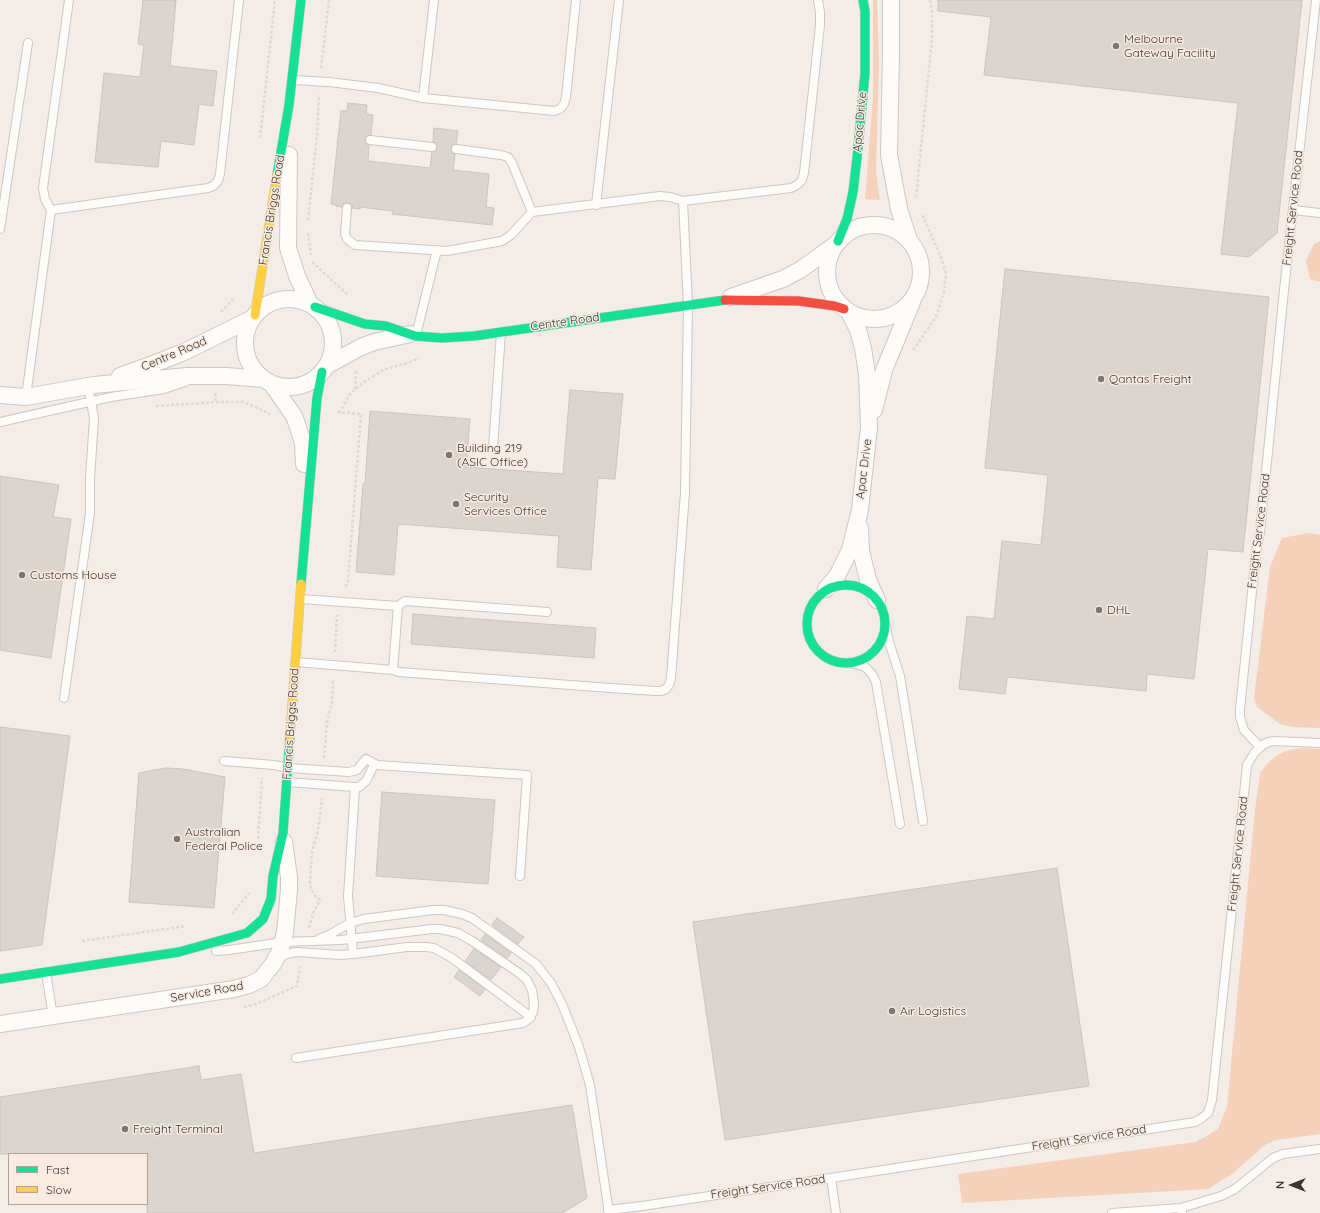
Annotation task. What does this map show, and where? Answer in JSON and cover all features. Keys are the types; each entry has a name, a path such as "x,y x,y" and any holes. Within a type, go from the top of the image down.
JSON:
{"street":[{"name":"Francis Briggs Road","path":"254,316 289,105 301,0"},
{"name":"Apac Drive","path":"837,243 848,212 853,192 865,73 865,11 863,0"},
{"path":"891,0 892,53 889,155 899,209 909,240"},
{"name":"Francis Briggs Road","path":"289,105 288,248 297,276 312,306"},
{"path":"872,224 888,226 899,232 909,240 918,253 922,269 916,293 911,302 904,309 886,318 865,319 846,311 834,296 827,279 828,260 837,243 849,231 872,224"},
{"name":"Centre Road","path":"720,300 782,279 800,270 837,243"},
{"name":"Apac Drive","path":"869,427 884,370 916,293"},
{"path":"281,300 296,300 312,306 325,317 329,324 333,338 332,353 324,369 316,378 302,385 286,387 268,381 257,374 252,367 246,351 246,334 254,316 267,305 281,300"},
{"name":"Centre Road","path":"312,306 365,324 386,326 413,335 442,338 501,332 720,300 799,301 835,306 846,311"},
{"name":"Apac Drive","path":"846,311 858,330 868,374 869,427 860,510 861,552 868,580 877,600"},
{"name":"Centre Road","path":"91,385 156,364 184,352 254,316"},
{"name":"Centre Road","path":"324,369 361,347 374,342 413,335"},
{"name":"Francis Briggs Road","path":"179,952 237,937 246,933 254,928 263,919 271,899 273,876 283,833 306,514 314,444 317,398 324,369"},
{"name":"Centre Road","path":"0,406 25,397 91,385 162,378 210,375 268,381"},
{"name":"Francis Briggs Road","path":"268,381 294,416 301,433 303,443 306,514"},
{"name":"Centre Road","path":"0,395 25,397"},
{"name":"Apac Drive","path":"826,589 837,576 850,550 860,510"},
{"path":"841,585 858,586 872,594 877,600 884,614 885,622 882,637 875,650 859,661 850,663 833,661 826,658 814,647 810,640 807,632 807,615 814,600 826,589 841,585"},
{"name":"Service Road","path":"0,1024 234,989 249,985 261,979 273,964 283,942 289,878 283,833"},
{"path":"0,979 179,952"}],"lane":[{"path":"25,397 51,210 45,199 43,188 69,0"},
{"path":"51,210 208,188 213,186 218,181 239,0"},
{"path":"423,98 434,0"},
{"path":"292,80 320,81 378,88 423,98 554,112 560,109 564,104 566,97 576,0"},
{"path":"596,204 619,0"},
{"path":"347,208 345,234 347,239 355,245 446,250 502,241 511,236 532,212 660,196 683,201 791,188 802,180 804,173 820,25 818,0"},
{"name":"Freight Service Road","path":"608,1211 1195,1122 1208,1112 1212,1100 1248,765 1251,757 1260,747 1244,730 1240,717 1240,709 1316,0"},
{"path":"0,229 28,43"},
{"path":"370,140 432,147"},
{"path":"456,149 501,154 508,157 512,163 532,212"},
{"path":"295,662 393,670 399,672 610,688 656,691 666,689 669,685 670,678 685,493 687,439 688,305 683,201"},
{"path":"1293,210 1320,213"},
{"path":"413,335 437,250"},
{"path":"492,448 501,332"},
{"path":"0,422 91,402 164,389 210,375"},
{"path":"64,698 90,513 90,479 94,418 91,402 91,385"},
{"path":"300,599 398,606 405,601 547,612"},
{"path":"393,670 398,606"},
{"path":"885,622 889,642 900,676 923,821"},
{"path":"850,663 859,664 868,669 876,682 900,824"},
{"path":"1260,747 1274,741 1320,743"},
{"path":"224,761 274,764 288,768 323,771 354,772 360,768 366,759 374,764 527,775 520,876"},
{"path":"287,782 355,787 361,786 366,781 374,764"},
{"path":"353,954 348,896 355,787"},
{"path":"314,941 329,935 350,923 364,919 433,910 453,912 472,918 536,964 551,983 562,1004 580,1047 590,1085 608,1211"},
{"path":"179,952 229,950 283,942 351,939 432,929 448,930 458,933 479,945 519,973 527,980 532,990 534,1012 523,1023 296,1058"},
{"path":"273,964 281,956 297,952 340,955 407,947 434,948 452,958 531,1016"},
{"path":"46,972 53,1016"},
{"path":"1112,1213 1182,1211 1235,1189 1250,1179 1273,1158 1283,1154 1320,1149"},
{"path":"831,1178 836,1213"},
{"path":"630,1213 642,1206"}],"path":[{"path":"260,143 275,0"},
{"path":"308,221 317,135 320,81 329,0"},
{"path":"916,202 932,39 932,13 930,0"},
{"path":"892,350 912,352 936,317 944,292 946,273 940,255 919,208"},
{"path":"307,229 312,262"},
{"path":"220,314 240,292"},
{"path":"339,413 350,394 364,382 383,370 410,362 425,355"},
{"path":"210,375 216,402"},
{"path":"156,406 216,402 244,402 276,417 283,418 294,416"},
{"path":"316,412 361,414 348,580 338,602 332,702 327,722 323,771"},
{"path":"258,840 263,764"},
{"path":"305,941 314,911 320,900 312,891 310,884 312,852 320,817 323,785"},
{"path":"232,915 250,892"},
{"path":"82,942 189,926"}],"shaded area":[{"path":"873,0 877,0 879,64 876,172 880,200 865,199 873,97"},
{"path":"1320,241 1320,282 1310,279 1306,261 1314,244"},
{"path":"1308,533 1320,535 1320,728 1292,727 1280,724 1257,707 1254,698 1270,567 1282,538"},
{"path":"1300,748 1320,749 1320,1134 1276,1140 1265,1145 1231,1175 1208,1189 962,1203 958,1174 1196,1142 1218,1129 1227,1107 1255,809 1260,773 1276,756 1286,751"}],"building":[{"path":"143,0 176,0 170,66 217,71 213,106 199,104 194,145 161,141 158,167 95,162 104,73 140,77 144,45 138,44"},
{"name":"Melbourne Gateway Facility","path":"938,0 1302,0 1277,233 1249,257 1221,254 1238,103 984,75 991,17 938,11"},
{"path":"348,103 367,105 366,114 373,115 371,135 366,136 365,140 366,144 369,145 368,161 430,168 432,152 436,151 437,147 436,143 433,142 434,128 458,131 456,144 452,145 451,149 452,153 455,154 453,170 489,174 486,207 494,208 492,225 392,214 393,211 360,207 360,209 352,208 352,205 348,203 344,203 342,207 331,204 341,111 347,111"},
{"path":"1005,269 1269,297 1243,552 1208,549 1194,679 1147,674 1146,691 1007,677 1005,694 959,689 967,616 994,619 1002,541 1041,545 1048,475 985,468"},
{"path":"570,390 623,394 615,479 598,478 591,570 557,567 559,536 398,524 394,575 356,572 363,484 365,484 370,411 470,419 466,467 563,474"},
{"name":"Customs House","path":"0,476 59,485 53,517 71,519 51,658 0,650"},
{"path":"413,614 596,628 594,658 411,644"},
{"path":"0,727 70,736 42,945 0,951"},
{"name":"Australian Federal Police","path":"166,768 183,769 225,777 214,908 129,902 139,773"},
{"path":"382,792 495,800 488,884 376,876"},
{"name":"Air Logistics","path":"1057,868 1089,1086 725,1140 693,922"},
{"path":"497,918 524,937 518,944 492,925"},
{"path":"485,934 511,953 507,958 481,940"},
{"path":"474,949 501,967 491,980 465,961"},
{"path":"459,970 485,989 480,996 454,977"},
{"name":"Freight Terminal","path":"199,1066 201,1080 241,1074 254,1153 572,1105 587,1198 562,1213 147,1213 148,1153 0,1154 0,1097"}],"traffic: fast":[{"path":"277,175 289,105 301,0"},
{"path":"838,241 847,219 853,192 857,158 865,73 865,11 863,0"},
{"path":"315,307 365,324 386,326 415,336 442,338 474,336 725,300"},
{"path":"301,584 317,398 322,372"},
{"path":"846,585 861,588 874,596 882,609 885,624 882,639 874,652 861,660 846,663 831,660 818,652 810,639 807,624 810,609 818,596 831,588 846,585"},
{"path":"0,979 179,952 247,933 263,919 271,899 273,876 283,833 290,736"}],"traffic: slow":[{"path":"255,315 277,175"},
{"path":"290,736 301,584"}],"traffic: jam":[{"path":"725,300 799,301 835,306 844,309"}],"place":[{"name":"Melbourne Gateway Facility","path":"1116,46"},
{"name":"Qantas Freight","path":"1101,379"},
{"name":"Building 219 (ASIC Office)","path":"449,455"},
{"name":"Security Services Office","path":"456,504"},
{"name":"Customs House","path":"22,575"},
{"name":"DHL","path":"1099,610"},
{"name":"Australian Federal Police","path":"177,839"},
{"name":"Air Logistics","path":"892,1011"},
{"name":"Freight Terminal","path":"125,1129"}]}
